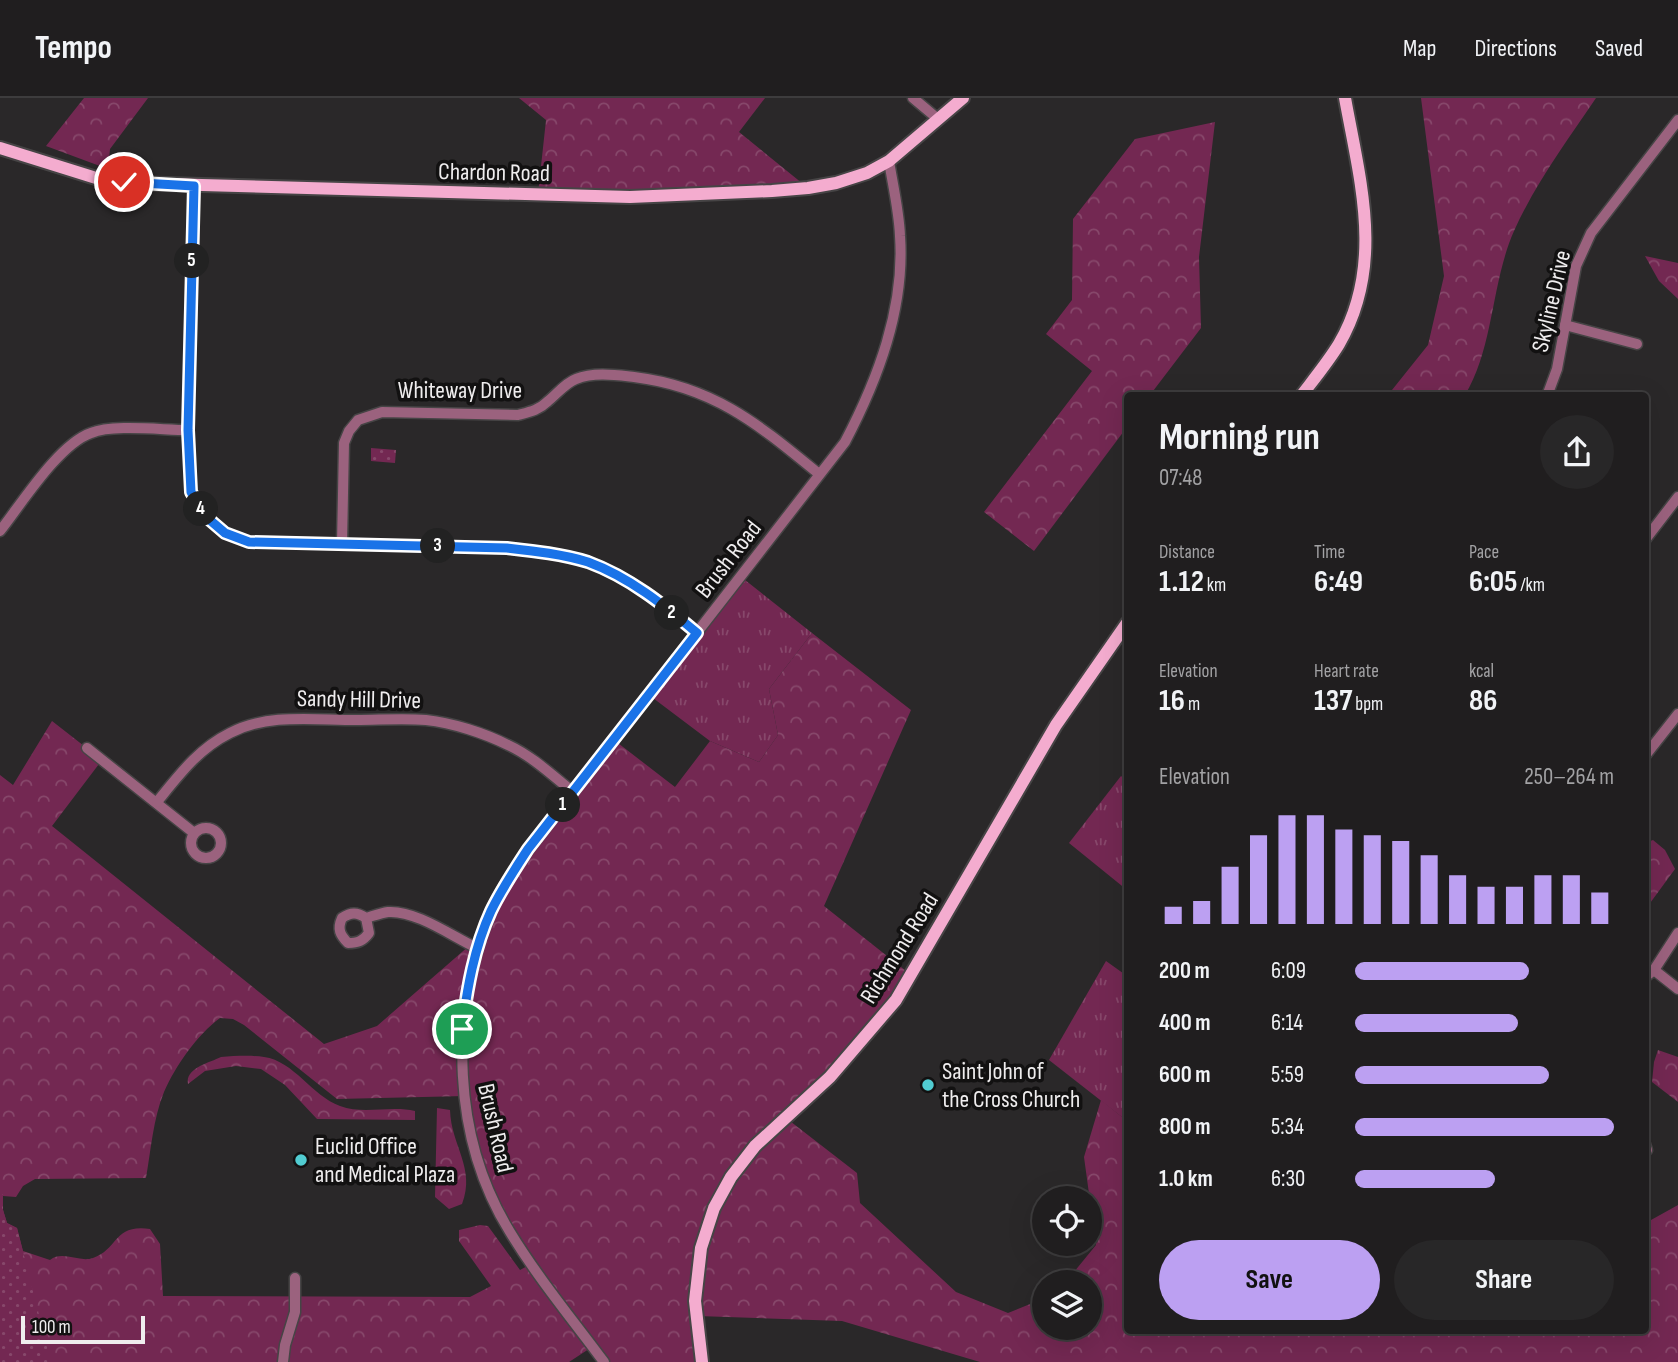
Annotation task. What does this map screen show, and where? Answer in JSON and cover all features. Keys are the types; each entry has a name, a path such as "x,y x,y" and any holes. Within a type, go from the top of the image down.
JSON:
{"main road":[{"name":"Chardon Road","path":"0,148 96,178 130,183 630,197 772,191 836,183 867,173 889,161 963,98"},
{"path":"1304,392 1339,342 1354,307 1366,261 1366,212 1345,98"},
{"name":"Richmond Road","path":"702,1362 695,1301 701,1248 714,1208 731,1177 755,1146 830,1077 896,1000 1056,724 1124,627"}],"street":[{"path":"914,98 938,119"},
{"name":"Skyline Drive","path":"1548,392 1557,369 1576,266 1591,233 1678,120"},
{"name":"Brush Road","path":"604,1362 509,1231 481,1173 465,1096 462,1060 466,997 477,948 491,911 528,849 845,442 867,401 885,349 897,300 900,272 900,236 889,161"},
{"path":"194,186 188,430 191,492 204,515 225,533 249,542 507,548 547,552 588,562 620,578 656,599 697,633"},
{"path":"1566,325 1637,344"},
{"name":"Whiteway Drive","path":"342,544 344,443 358,420 382,412 518,415 534,411 545,404 574,379 591,375 652,379 718,400 750,419 819,474"},
{"path":"0,531 58,457 72,443 92,432 115,429 188,430"},
{"path":"1649,535 1678,497"},
{"path":"1649,751 1678,714"},
{"name":"Sandy Hill Drive","path":"157,802 205,747 230,732 256,722 282,719 427,720 465,729 508,744 573,792"},
{"path":"87,748 194,833"},
{"path":"366,918 387,912 412,916 477,948"},
{"path":"1678,933 1649,974 1678,989"},
{"path":"283,1362 295,1312 295,1278"}],"green space":[{"path":"84,98 148,98 110,149 108,169 46,146"},
{"path":"519,98 765,98 739,132 808,188 538,194 546,120"},
{"path":"1421,98 1596,98 1542,180 1514,231 1506,251 1482,356 1466,392 1390,392 1428,345 1444,276"},
{"path":"1215,122 1199,257 1201,328 1152,392 1124,392 1124,431 1034,551 984,512 1092,371 1046,334 1072,300 1073,219 1135,139"},
{"path":"1645,256 1678,263 1678,299 1659,281"},
{"path":"371,448 396,450 395,463 371,461"},
{"path":"740,576 812,633 769,689 778,735 759,762 710,741 649,695"},
{"path":"812,633 911,710 824,906 911,975 898,996 786,1118 857,1173 860,1203 956,1292 1008,1313 1032,1303 1032,1340 1102,1340 1102,1270 1076,1270 1087,1256 1102,1256 1102,1186 1088,1186 1084,1157 1101,1100 1124,1119 1124,1334 1649,1334 1649,1220 1678,1205 1678,1362 980,1362 842,1321 698,1316 702,1362 604,1362 592,1347 569,1362 0,1362 0,775 13,785 52,721 102,760 52,826 324,1044 377,1026 470,945 478,948 506,883 614,740 675,787 710,741 759,762 778,735 769,689","holes":["220,1018 233,1019 244,1025 337,1099 465,1096 481,1173 531,1264 520,1270 488,1226 480,1225 459,1230 459,1241 491,1286 470,1297 163,1296 160,1244 150,1229 129,1230 108,1249 93,1258 60,1256 50,1260 23,1251 17,1228 7,1223 3,1196 16,1197 23,1186 35,1179 146,1178 157,1113 164,1092 188,1051"]},
{"path":"1121,776 1124,778 1124,888 1069,843"},
{"path":"1653,840 1665,850 1675,869 1649,905 1649,842"},
{"path":"1106,961 1124,974 1124,1119 1049,1060"},
{"path":"1658,1050 1678,1057 1678,1102 1652,1082"},
{"path":"254,1056 275,1060 340,1106 358,1110 406,1109 415,1111 415,1120 317,1119 285,1085 261,1069 236,1066 205,1071 188,1084 188,1078 194,1070 221,1057"},
{"path":"437,1108 450,1110 454,1135 465,1168 466,1191 462,1204 449,1209 435,1197"},
{"path":"0,1192 3,1195 3,1210 7,1223 17,1228 51,1362 0,1362"}],"place":[{"name":"Saint John of the Cross Church","path":"928,1085"},
{"name":"Euclid Office and Medical Plaza","path":"301,1160"}],"route":[{"path":"124,182 194,186 188,430 191,492 204,515 225,533 249,542 507,548 547,552 588,562 620,578 656,599 697,633 528,849 509,879 491,911 477,948 462,1029"}]}
